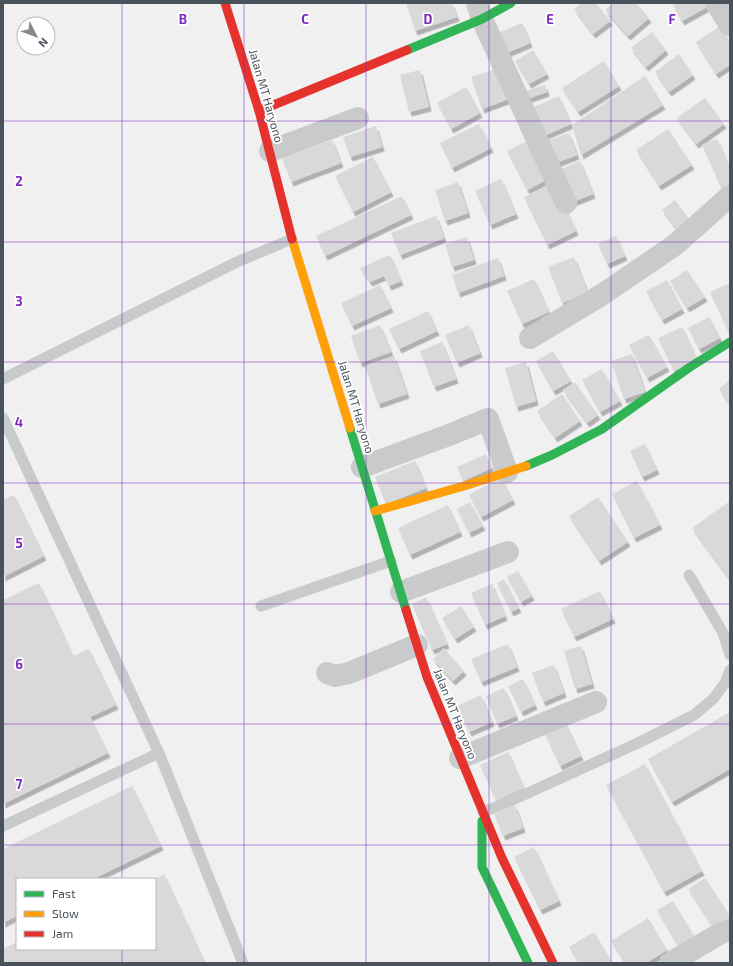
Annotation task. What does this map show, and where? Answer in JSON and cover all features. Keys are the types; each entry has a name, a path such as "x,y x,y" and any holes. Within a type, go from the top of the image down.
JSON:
{"main road":[{"name":"Jalan MT Haryono","path":"226,3 259,111 292,239 427,677 502,858 553,963"},
{"path":"259,111 479,11 511,3"},
{"path":"375,511 464,486 523,467 552,455 602,429 690,367 730,342"},
{"name":"Jalan MT Haryono","path":"483,812 482,867 528,963"}],"street":[{"path":"716,3 730,24"},
{"path":"479,11 566,203"},
{"path":"270,151 358,118"},
{"path":"530,338 603,294 675,245 730,196"},
{"path":"362,467 450,435 488,419 507,472"},
{"path":"401,592 508,552"},
{"path":"327,673 335,676 349,673 417,645"},
{"path":"460,758 596,702"},
{"path":"670,963 720,933 730,930"}],"lane":[{"path":"3,379 237,262 292,239"},
{"path":"3,418 159,753 243,963"},
{"path":"261,606 391,561"},
{"path":"689,575 723,633 730,655"},
{"path":"483,812 638,743 694,715 713,699 725,683 730,670"},
{"path":"3,826 159,753"}],"building":[{"path":"406,3 452,3 457,17 415,31"},
{"path":"582,3 596,3 610,21 593,34 574,9"},
{"path":"613,3 636,3 649,18 628,36 605,10"},
{"path":"677,3 705,3 707,7 682,21 673,6"},
{"path":"522,23 530,43 502,55 493,35"},
{"path":"720,26 730,42 730,65 716,74 696,42"},
{"path":"652,32 666,50 646,67 631,48"},
{"path":"533,50 547,74 529,84 515,61"},
{"path":"679,54 693,75 669,92 655,72"},
{"path":"604,61 619,86 578,112 562,88"},
{"path":"498,68 509,99 482,109 471,77"},
{"path":"420,70 429,107 409,112 400,75"},
{"path":"645,76 663,105 581,155 572,125"},
{"path":"545,85 547,92 524,100 522,92"},
{"path":"466,87 480,113 451,129 437,103"},
{"path":"559,96 571,124 539,138 527,110"},
{"path":"705,98 724,124 696,144 677,118"},
{"path":"479,124 491,148 452,168 440,143"},
{"path":"376,126 382,147 350,157 343,137"},
{"path":"668,129 692,165 659,186 636,150"},
{"path":"569,133 577,155 551,165 543,142"},
{"path":"533,138 552,177 527,190 507,151"},
{"path":"717,139 730,169 730,188 723,192 702,145"},
{"path":"332,140 341,163 291,182 282,158"},
{"path":"373,157 391,192 353,212 335,176"},
{"path":"580,161 593,194 570,203 557,171"},
{"path":"501,179 516,214 490,225 475,191"},
{"path":"458,182 468,213 445,221 435,190"},
{"path":"554,183 576,231 547,245 524,197"},
{"path":"402,196 411,215 325,256 316,236"},
{"path":"675,200 693,224 680,234 662,210"},
{"path":"436,216 444,238 400,255 391,233"},
{"path":"616,236 625,256 607,264 598,244"},
{"path":"467,237 474,260 452,267 445,244"},
{"path":"390,255 401,281 389,286 384,276 370,282 360,268"},
{"path":"574,257 588,293 562,303 548,267"},
{"path":"498,258 504,276 458,293 452,275"},
{"path":"687,270 705,297 687,308 670,281"},
{"path":"534,279 549,312 522,324 507,291"},
{"path":"667,280 682,309 662,320 646,291"},
{"path":"730,283 730,336 710,292"},
{"path":"380,285 391,308 352,326 341,303"},
{"path":"428,311 437,331 399,349 389,329"},
{"path":"709,317 720,338 699,349 688,328"},
{"path":"380,325 391,352 360,363 351,336"},
{"path":"469,325 480,353 457,363 445,335"},
{"path":"682,327 697,360 674,371 658,338"},
{"path":"649,335 667,367 647,378 629,345"},
{"path":"442,342 456,379 434,387 420,351"},
{"path":"553,351 571,381 553,391 536,361"},
{"path":"632,354 645,392 624,399 611,361"},
{"path":"394,356 407,394 378,404 365,366"},
{"path":"526,362 536,401 516,407 505,368"},
{"path":"602,369 620,401 600,412 582,380"},
{"path":"730,380 730,405 719,389"},
{"path":"575,382 598,415 587,423 563,390"},
{"path":"562,394 580,421 555,438 537,411"},
{"path":"645,444 657,470 642,477 630,451"},
{"path":"486,454 492,468 463,481 457,467"},
{"path":"415,461 426,488 386,504 375,477"},
{"path":"501,477 513,500 481,517 469,495"},
{"path":"637,481 660,525 634,538 612,494"},
{"path":"14,495 44,556 3,577 3,500"},
{"path":"598,497 628,542 599,561 569,516"},
{"path":"730,501 730,580 692,528"},
{"path":"470,502 483,526 469,533 457,509"},
{"path":"448,505 460,532 410,555 398,528"},
{"path":"518,571 532,596 521,602 507,577"},
{"path":"504,579 519,608 511,612 497,583"},
{"path":"39,583 73,656 89,649 116,705 90,717 108,753 3,804 3,600"},
{"path":"492,584 505,616 485,625 471,593"},
{"path":"600,591 613,619 574,637 561,609"},
{"path":"426,597 447,644 432,650 412,604"},
{"path":"461,606 474,627 455,639 442,618"},
{"path":"508,644 517,667 481,682 471,659"},
{"path":"581,646 592,684 575,689 564,651"},
{"path":"444,648 464,671 453,681 433,659"},
{"path":"554,665 564,693 543,702 532,673"},
{"path":"523,679 535,705 521,712 508,686"},
{"path":"504,688 516,716 497,724 486,696"},
{"path":"481,695 492,722 469,732 457,706"},
{"path":"730,712 730,769 672,802 648,759"},
{"path":"564,720 581,756 560,766 543,730"},
{"path":"508,752 524,788 496,801 480,765"},
{"path":"645,764 702,871 664,892 606,785"},
{"path":"132,786 161,846 95,878 16,878 16,916 3,923 3,849"},
{"path":"515,805 523,828 503,836 494,814"},
{"path":"534,847 559,901 540,910 514,857"},
{"path":"164,874 205,963 3,963 3,949 16,942 16,950 156,950 156,878"},
{"path":"705,878 730,916 730,921 715,930 688,889"},
{"path":"673,901 694,936 678,946 657,910"},
{"path":"648,918 667,950 646,963 625,963 611,941"},
{"path":"594,932 612,963 579,963 569,947"}],"traffic: fast":[{"path":"407,50 482,19 511,3"},
{"path":"526,466 552,455 602,429 690,367 730,342"},
{"path":"350,428 406,610"},
{"path":"482,821 482,867 528,963"}],"traffic: slow":[{"path":"292,239 350,428"},
{"path":"375,511 464,486 526,466"}],"traffic: jam":[{"path":"225,3 259,111 292,239"},
{"path":"259,111 407,50"},
{"path":"406,610 427,677 502,858 553,963"}]}
